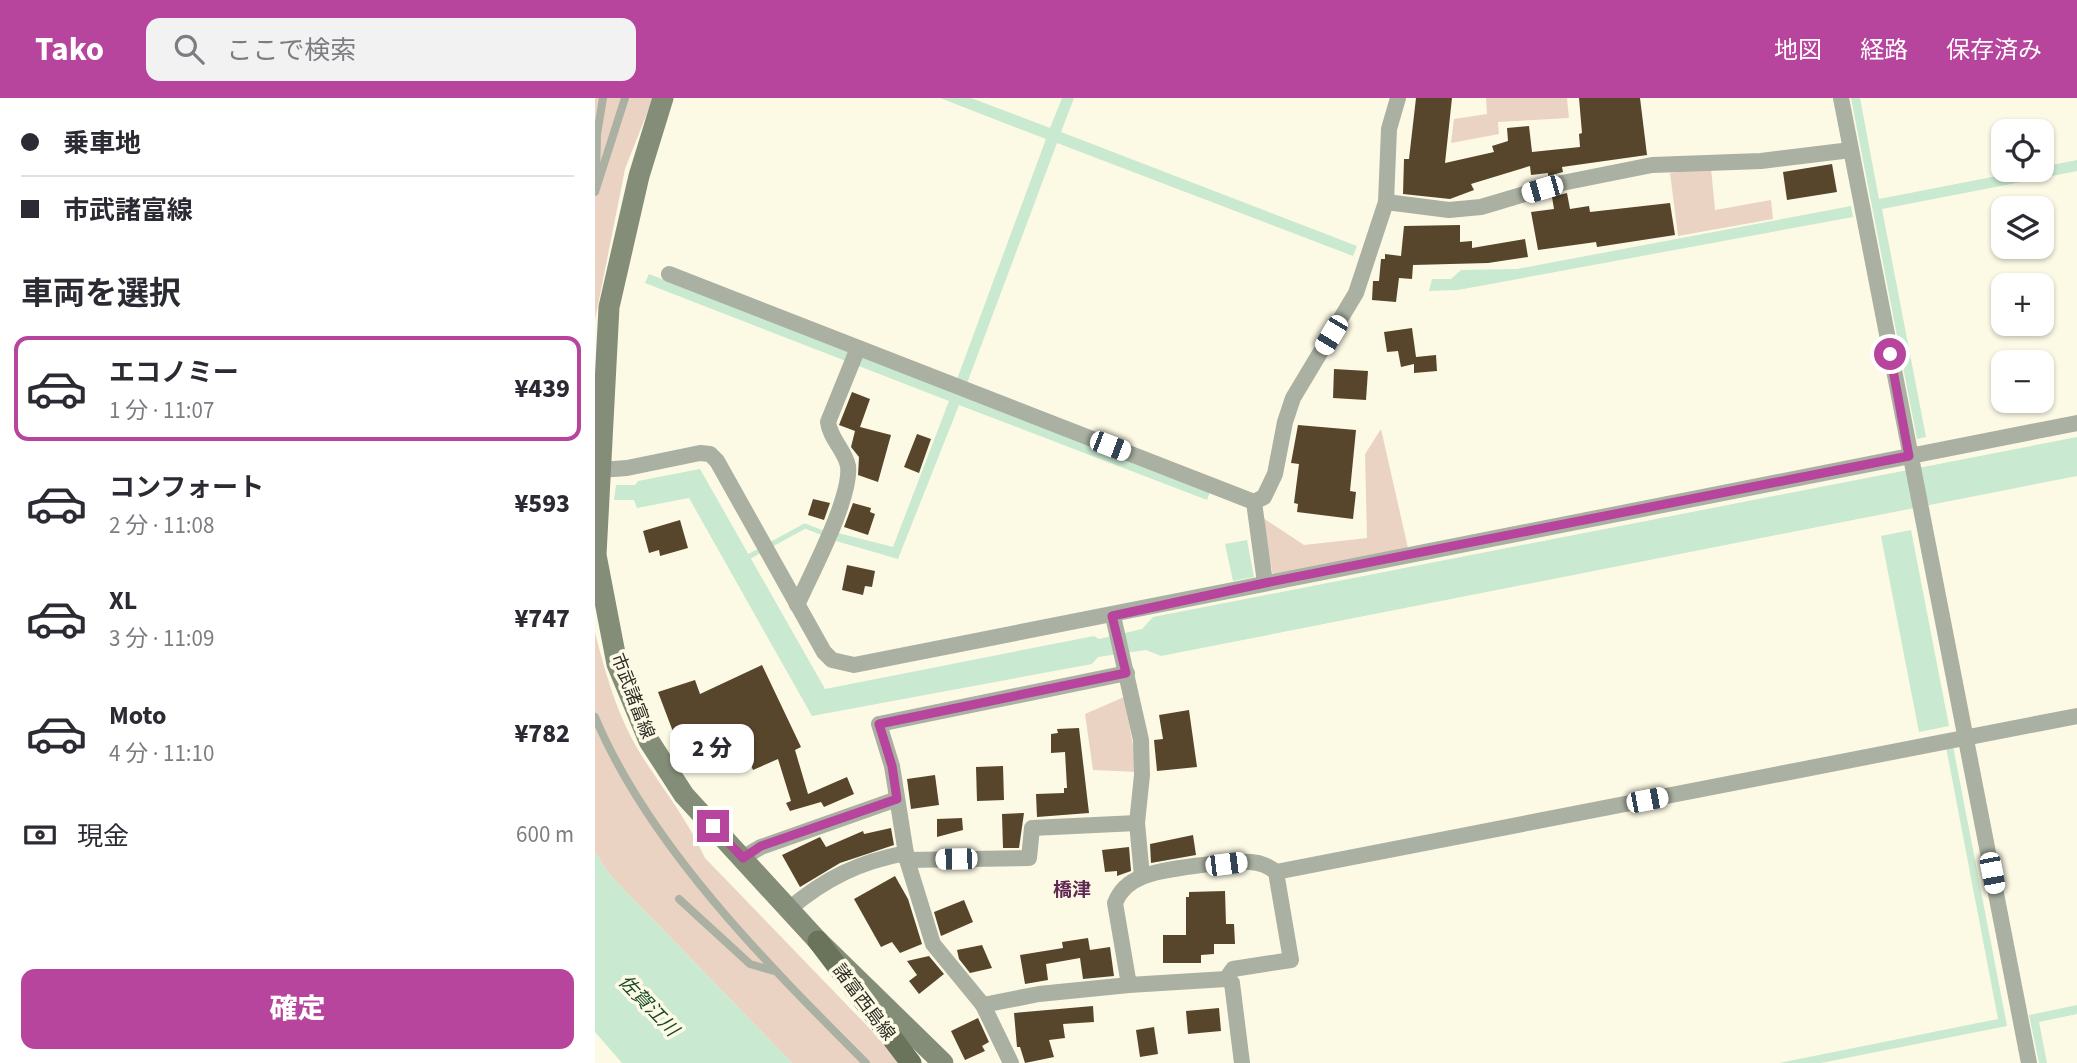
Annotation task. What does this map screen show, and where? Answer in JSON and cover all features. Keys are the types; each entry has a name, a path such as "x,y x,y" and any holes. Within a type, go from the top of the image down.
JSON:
{"main road":[{"name":"市武諸富線","path":"663,98 639,176 610,307 596,555 617,664 649,741 684,794 818,941 943,1063"},
{"name":"諸富西島線","path":"818,941 911,1063"}],"street":[{"path":"669,274 856,354 967,390 1254,502 1264,497 1275,474 1285,422 1293,398 1356,293 1386,202 1389,130 1398,98"},
{"path":"1841,98 2029,1063"},
{"path":"1386,202 1448,210 1481,207 1562,183 1652,165 1761,161 1851,150"},
{"path":"797,605 829,533 848,478 848,463 829,432 828,422 856,354"},
{"path":"600,470 627,468 700,453 710,454 717,461 797,605 832,660 854,665 1114,622 1265,583 1910,461 2077,423"},
{"path":"1254,502 1265,583"},
{"path":"1114,622 1141,740 1142,775 1137,823 1142,876"},
{"path":"1011,1063 983,1005 933,944 907,856 892,766 879,724 1125,669"},
{"path":"1276,872 2077,716"},
{"path":"743,858 761,846 897,799"},
{"path":"789,909 820,883 875,859 907,856 1029,858 1032,828 1137,823"},
{"path":"1129,985 1115,903 1120,891 1142,876 1249,862 1266,864 1276,872 1291,960 1233,969 1226,979"},
{"path":"983,1005 1039,993 1226,979 1232,983 1242,1063"}],"lane":[{"path":"595,190 597,134 603,98"},
{"path":"595,190 625,98"},
{"path":"595,717 611,756 644,809 774,971 866,1063"},
{"path":"679,899 750,964 774,971"}],"shaded area":[{"path":"595,98 653,98 625,169 595,320"},
{"path":"1486,98 1567,98 1569,118 1498,122 1499,134 1451,143 1454,119 1487,114"},
{"path":"1711,168 1715,210 1771,200 1773,219 1678,236 1670,173"},
{"path":"1381,429 1408,548 1273,575 1260,516 1304,545 1367,538 1365,454"},
{"path":"595,632 625,725 640,753 691,830 705,858 876,1035 899,1063 792,1063 609,874 595,852"},
{"path":"1124,697 1138,772 1093,770 1085,714"}],"water":[{"path":"940,98 971,98 1050,128 1062,98 1074,98 1061,132 1357,246 1353,256 1057,143 963,394 1211,490 1207,500 959,405 898,559 836,541 838,533 893,547 949,401 645,283 649,274 953,390 1046,139"},
{"path":"1851,98 1860,98 1879,199 1991,177 1991,182 2021,182 1882,209 1926,437 1917,439"},
{"path":"2077,160 2077,171 2054,175 2054,165"},
{"path":"1851,206 1853,217 1458,290 1429,291 1432,279 1451,279 1461,270 1517,269"},
{"path":"2077,437 2077,476 1161,656 1146,650 1098,657 1092,664 812,716 689,498 637,508 634,500 614,500 616,485 635,485 638,481 700,469 825,689 1094,636 1099,639 1142,629 1153,617"},
{"path":"1911,530 1949,726 1919,732 1881,536"},
{"path":"1247,540 1254,577 1233,581 1225,544"},
{"path":"1953,746 2007,1026 1821,1063 1779,1063 1998,1019 1946,747"},
{"name":"佐賀江川","path":"595,852 609,874 792,1063 622,1063 595,1032"},
{"path":"2077,1005 2077,1014 2039,1022 2047,1063 2039,1063 2029,1015"}],"building":[{"path":"1416,98 1452,98 1445,163 1494,152 1492,146 1508,141 1507,128 1529,126 1532,152 1580,147 1579,134 1582,133 1579,98 1640,98 1647,155 1562,167 1563,172 1548,176 1548,173 1531,175 1530,166 1471,184 1474,190 1450,199 1403,194 1404,159 1409,159"},
{"path":"1832,164 1837,192 1787,200 1783,172"},
{"path":"1567,193 1570,209 1589,206 1590,212 1670,203 1675,235 1597,247 1596,242 1538,250 1531,212 1554,209 1552,197"},
{"path":"1460,225 1460,242 1472,241 1472,248 1525,239 1528,257 1488,263 1413,265 1412,279 1399,278 1396,302 1372,300 1373,281 1379,281 1381,259 1385,259 1385,254 1401,256 1404,226"},
{"path":"1412,328 1416,357 1436,355 1437,371 1414,373 1414,364 1401,367 1398,351 1387,352 1384,332"},
{"path":"1334,369 1368,371 1366,400 1333,398"},
{"path":"852,392 870,399 860,427 891,435 878,482 858,475 859,457 851,447 855,431 839,425"},
{"path":"1298,425 1356,430 1350,491 1356,492 1353,519 1297,512 1298,504 1294,503 1299,464 1291,463"},
{"path":"917,434 931,439 919,473 904,467"},
{"path":"813,499 830,503 824,520 808,515"},
{"path":"853,503 871,508 870,512 875,514 868,535 844,527"},
{"path":"680,520 688,548 660,556 659,550 649,553 643,531"},
{"path":"847,565 875,571 872,587 865,586 863,595 842,590"},
{"path":"762,665 801,747 795,750 808,794 847,777 854,794 824,807 821,802 790,811 786,803 791,801 778,759 753,770 746,754 711,766 698,729 675,737 658,692 695,680 700,694"},
{"path":"1189,710 1197,767 1157,771 1154,740 1163,739 1159,715"},
{"path":"1079,728 1089,813 1037,817 1036,794 1064,793 1064,788 1067,788 1065,752 1051,753 1051,734 1058,733 1057,729"},
{"path":"1003,766 1004,800 977,801 976,767"},
{"path":"935,775 939,805 911,809 907,779"},
{"path":"1024,813 1019,848 1003,848 1002,814"},
{"path":"962,818 963,830 937,837 937,819"},
{"path":"891,828 894,845 840,863 800,887 782,855 820,837 826,847 863,831 864,834"},
{"path":"1193,835 1196,855 1151,863 1150,844"},
{"path":"1129,847 1131,871 1117,876 1117,871 1105,872 1102,850"},
{"path":"895,876 908,899 922,944 900,953 892,942 881,947 854,899"},
{"path":"1225,891 1226,924 1234,924 1235,944 1214,944 1214,954 1201,955 1201,963 1163,963 1163,935 1186,935 1186,897 1189,897 1189,892"},
{"path":"964,900 973,922 941,936 934,912"},
{"path":"1088,938 1090,950 1110,947 1114,976 1083,979 1080,958 1046,964 1048,980 1025,984 1020,955 1063,948 1062,942"},
{"path":"982,945 992,968 970,973 959,959 957,950"},
{"path":"929,956 944,974 919,994 909,981 917,975 907,961"},
{"path":"1093,1006 1094,1022 1063,1024 1065,1038 1049,1040 1054,1057 1025,1063 1020,1047 1017,1047 1014,1013"},
{"path":"1219,1008 1221,1031 1188,1034 1186,1011"},
{"path":"978,1018 989,1042 982,1046 985,1051 965,1060 951,1031"},
{"path":"1154,1027 1158,1054 1140,1057 1136,1030"}],"waterway":[{"path":"750,556 805,526 828,535"}],"district":[{"name":"橋津","path":"1072,889"}],"route":[{"path":"713,826 743,858 761,846 897,799 892,766 879,724 1126,673 1112,616 1265,583 1909,456 1890,354"}]}
